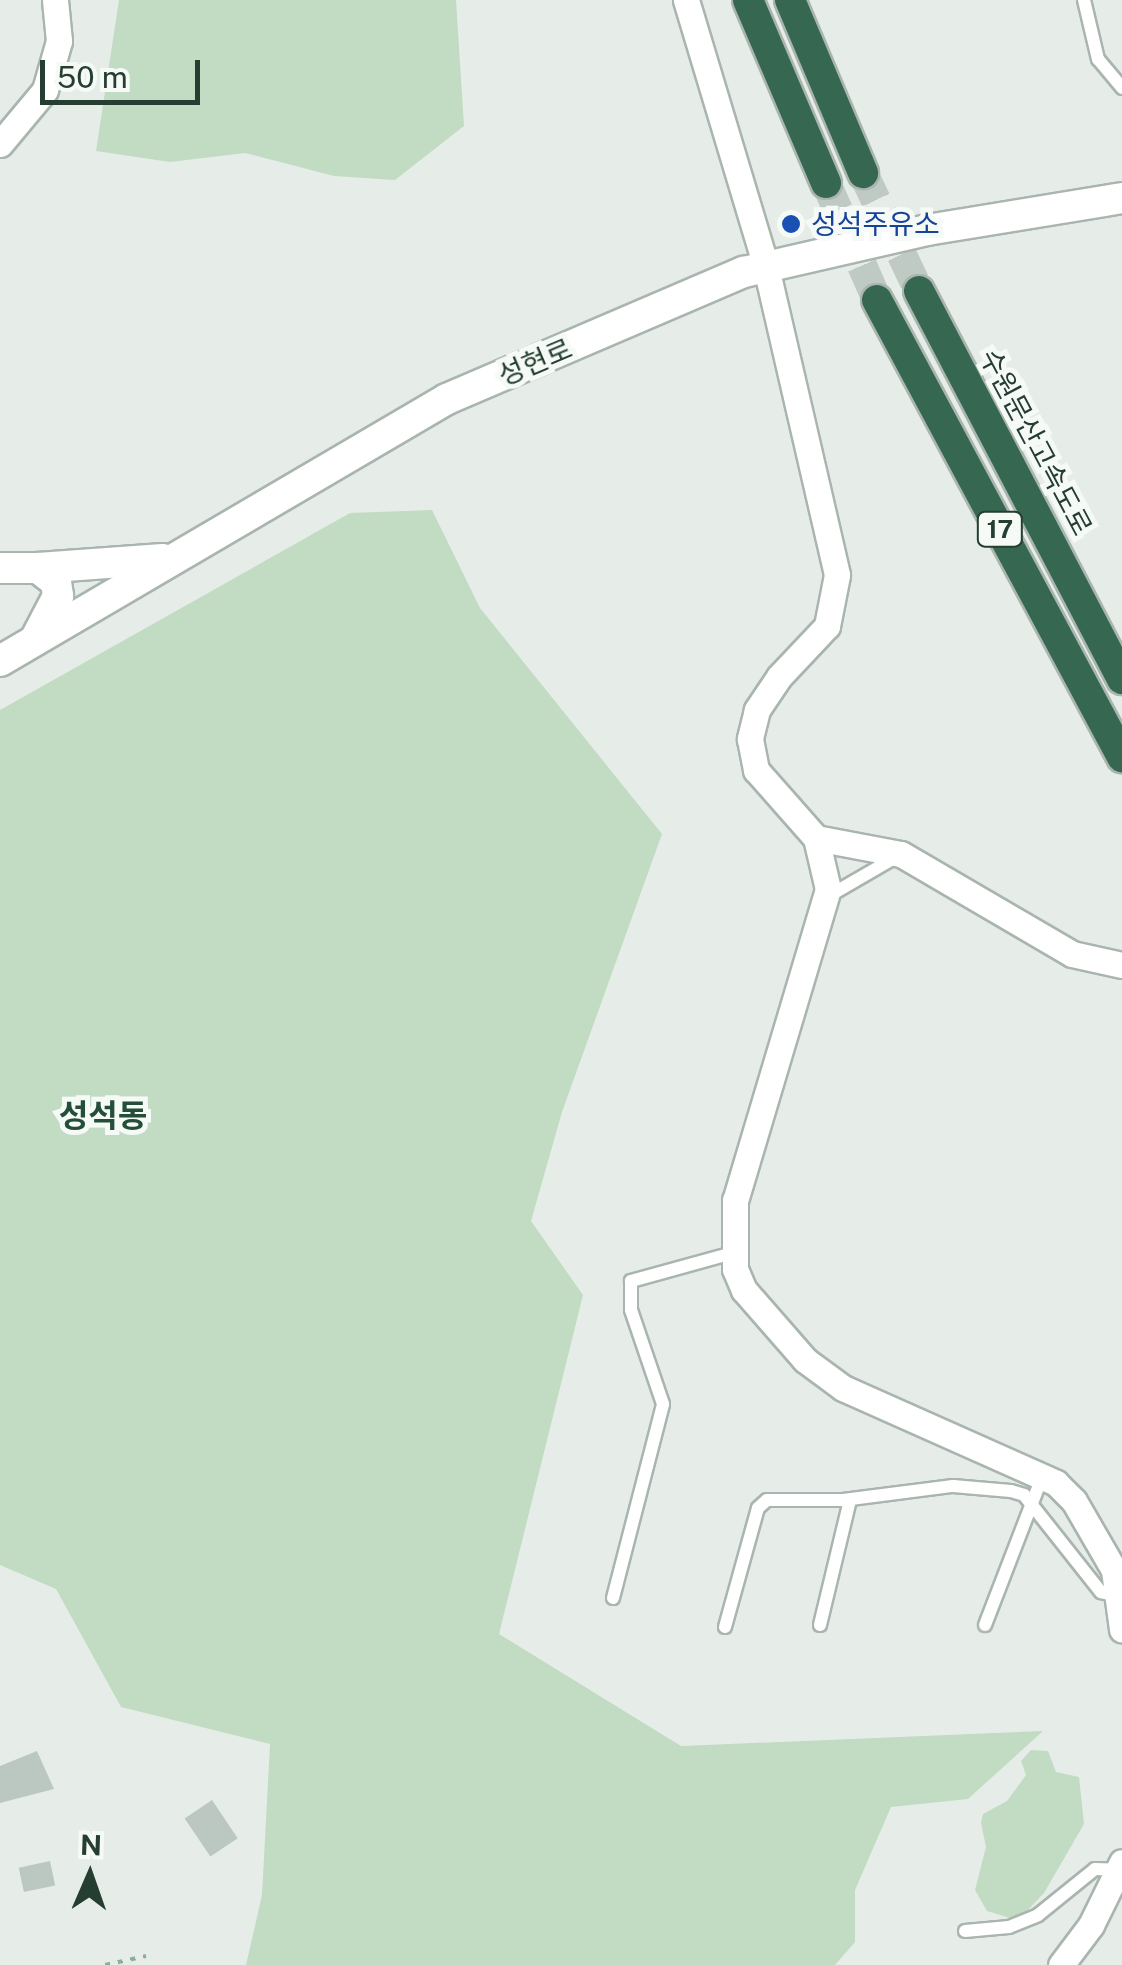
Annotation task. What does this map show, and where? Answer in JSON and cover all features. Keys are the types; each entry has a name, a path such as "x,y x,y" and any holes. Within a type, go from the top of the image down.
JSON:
{"highway":[{"path":"748,0 826,183"},
{"path":"790,0 864,173"},
{"name":"수원문산고속도로","path":"918,290 1122,679"},
{"name":"17","path":"877,300 1122,756"}],"main road":[{"name":"성현로","path":"0,661 447,400 766,267 927,230 1122,198"},
{"path":"0,568 176,557"},
{"path":"34,642 58,596 56,582 38,568"}],"street":[{"path":"0,144 45,90 59,40 54,0"},
{"path":"686,0 766,267 837,575 827,626 758,710 751,755 756,770 816,838 827,871 825,898 735,1200 732,1253 744,1290 805,1360 843,1388 1043,1475 1074,1501 1114,1570 1122,1628"},
{"path":"816,838 902,854 1072,954 1122,965"},
{"path":"1061,1965 1120,1866"}],"lane":[{"path":"1084,0 1098,59 1122,88"},
{"path":"825,898 902,854"},
{"path":"613,1598 663,1404 631,1310 631,1281 732,1253"},
{"path":"985,1625 1043,1475"},
{"path":"726,1627 758,1508 767,1500 850,1500 982,1487 1024,1496 1101,1592 1119,1597"},
{"path":"820,1625 850,1500"},
{"path":"964,1930 1009,1927 1038,1915 1095,1869 1120,1866"}],"path":[{"path":"105,1965 146,1956"}],"green space":[{"path":"119,0 456,0 464,126 395,180 334,176 245,153 170,162 96,151"},
{"path":"432,510 480,608 662,834 562,1112 531,1221 583,1295 499,1634 681,1746 1043,1731 968,1799 891,1807 855,1890 855,1942 835,1965 246,1965 262,1895 270,1744 121,1707 56,1589 0,1565 0,710 350,513"},
{"path":"1031,1750 1048,1751 1056,1772 1079,1777 1084,1824 1044,1893 1024,1914 1010,1918 987,1911 975,1890 986,1847 981,1823 983,1814 1007,1801 1026,1775 1021,1761"}],"building":[{"path":"37,1751 54,1789 0,1803 0,1766"},
{"path":"212,1800 238,1838 210,1857 185,1818"},
{"path":"50,1861 55,1885 24,1892 19,1868"}],"tunnel":[{"path":"863,173 919,291"},
{"path":"826,183 877,300"}],"place":[{"name":"성석주유소","path":"791,224"}],"district":[{"name":"성석동","path":"103,1116"}]}
